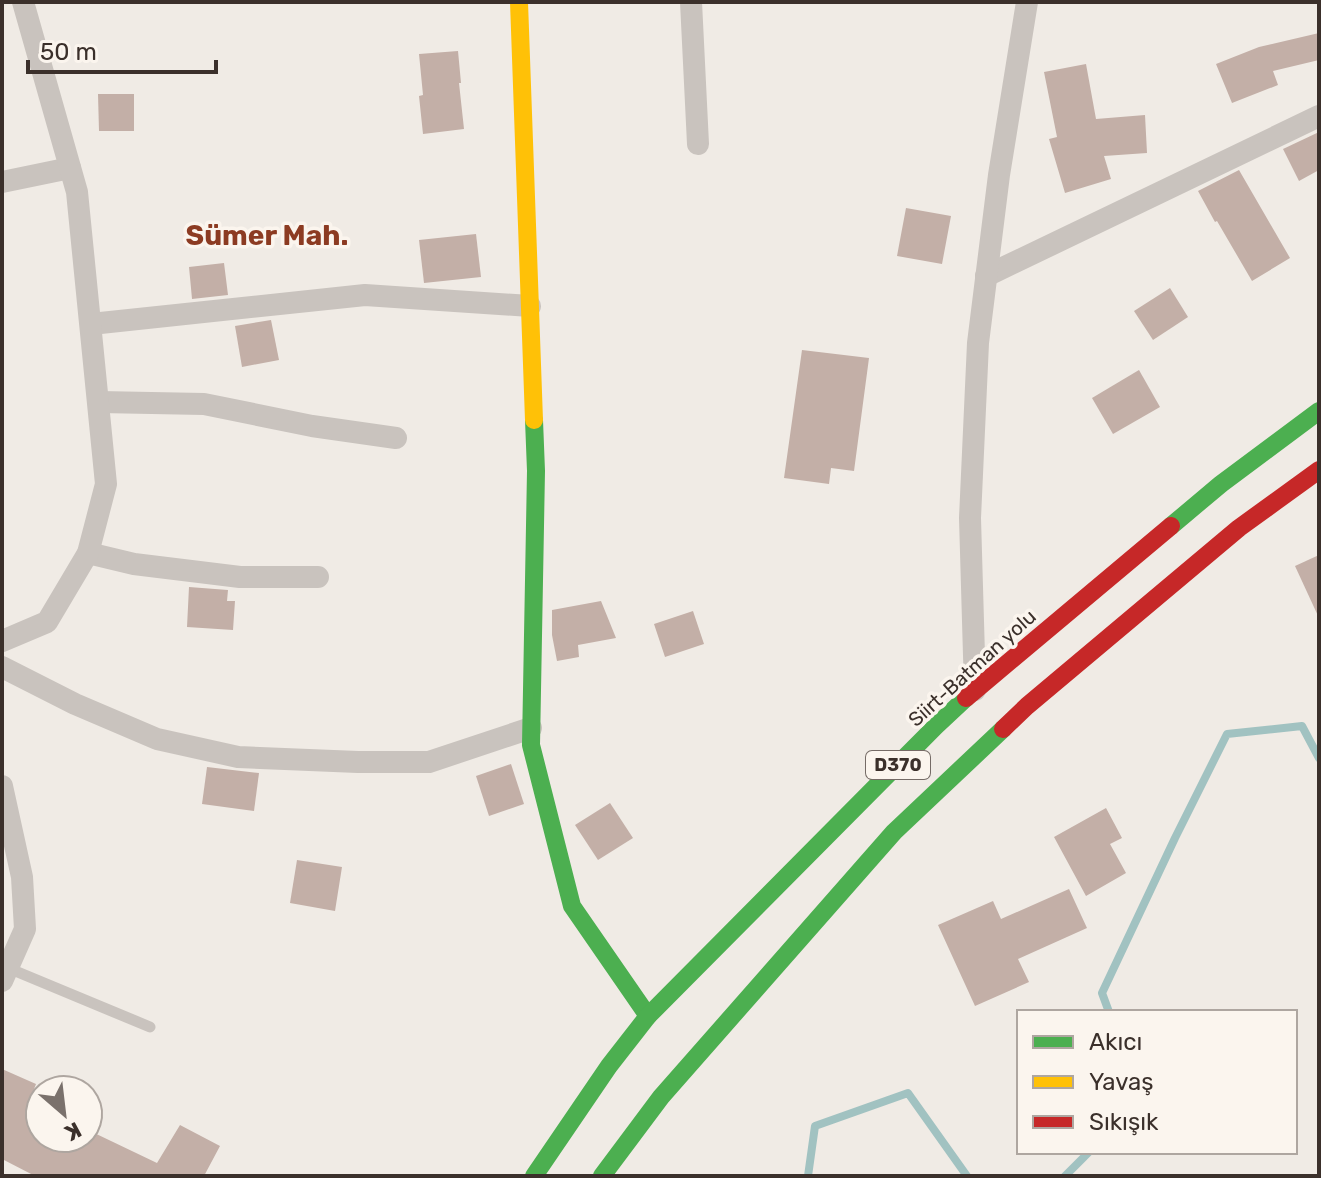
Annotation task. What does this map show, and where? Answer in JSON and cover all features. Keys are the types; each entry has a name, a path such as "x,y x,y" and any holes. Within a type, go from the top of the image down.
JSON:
{"main road":[{"path":"519,2 536,471 531,745 572,906 648,1016"},
{"name":"Siirt-Batman yolu","path":"534,1176 609,1066 648,1016 936,726 1221,484 1319,411"},
{"name":"D370","path":"602,1176 661,1097 894,832 1027,706 1239,528 1319,470"}],"street":[{"path":"2,641 47,622 88,553 106,484 77,192 23,2"},
{"path":"691,2 698,144"},
{"path":"975,690 970,518 978,343 999,175 1027,2"},
{"path":"986,276 1319,116"},
{"path":"2,182 70,168"},
{"path":"91,324 365,295 530,306"},
{"path":"99,402 204,404 312,426 396,438"},
{"path":"88,553 134,564 240,577 318,577"},
{"path":"2,667 75,704 157,739 238,757 429,762 531,728"},
{"path":"2,786 22,877 25,929 5,975"}],"lane":[{"path":"5,975 150,1027"}],"building":[{"path":"1319,33 1319,60 1273,71 1278,85 1232,103 1216,64 1259,47"},
{"path":"458,51 464,129 423,134 419,54"},
{"path":"1086,64 1096,119 1145,115 1147,153 1104,156 1111,179 1065,193 1049,139 1057,137 1044,72"},
{"path":"98,94 134,94 134,131 99,131"},
{"path":"1319,132 1319,170 1299,181 1283,149"},
{"path":"1239,170 1290,258 1252,281 1198,191"},
{"path":"906,208 951,216 942,264 897,256"},
{"path":"476,234 481,277 424,283 419,240"},
{"path":"224,263 228,295 192,299 189,267"},
{"path":"1170,288 1188,317 1153,340 1134,311"},
{"path":"271,320 279,360 242,367 235,326"},
{"path":"802,350 869,358 854,471 831,468 829,484 784,478"},
{"path":"1139,370 1160,407 1113,434 1092,398"},
{"path":"1319,555 1319,618 1295,566"},
{"path":"189,587 228,590 227,601 235,601 233,630 187,627"},
{"path":"601,601 616,638 578,645 579,657 557,661 552,635 552,610"},
{"path":"693,611 704,644 665,657 654,624"},
{"path":"511,764 524,804 489,816 476,776"},
{"path":"207,767 259,773 254,811 202,804"},
{"path":"610,803 633,838 598,860 575,825"},
{"path":"1106,808 1122,838 1110,844 1126,873 1086,896 1054,837"},
{"path":"297,860 342,867 335,911 290,903"},
{"path":"1069,889 1087,928 1018,959 1029,982 975,1006 938,925 993,901 1001,919"},
{"path":"2,1069 24,1079 24,1154 104,1154 104,1138 157,1163 180,1125 220,1146 204,1176 35,1176 2,1159"}],"waterway":[{"path":"1108,1010 1102,993 1227,734 1302,726 1319,758"},
{"path":"808,1176 815,1126 908,1093 967,1176"},
{"path":"1065,1176 1087,1154"}],"traffic: fast":[{"path":"1171,526 1221,484 1319,411"},
{"path":"534,420 536,471 531,745 572,906 648,1016"},
{"path":"534,1176 609,1066 648,1016 966,698"},
{"path":"602,1176 661,1097 894,832 1003,729"}],"traffic: slow":[{"path":"519,2 534,420"}],"traffic: jam":[{"path":"1003,729 1239,528 1319,470"},
{"path":"966,698 1171,526"}],"district":[{"name":"Sümer Mah.","path":"267,235"}]}
